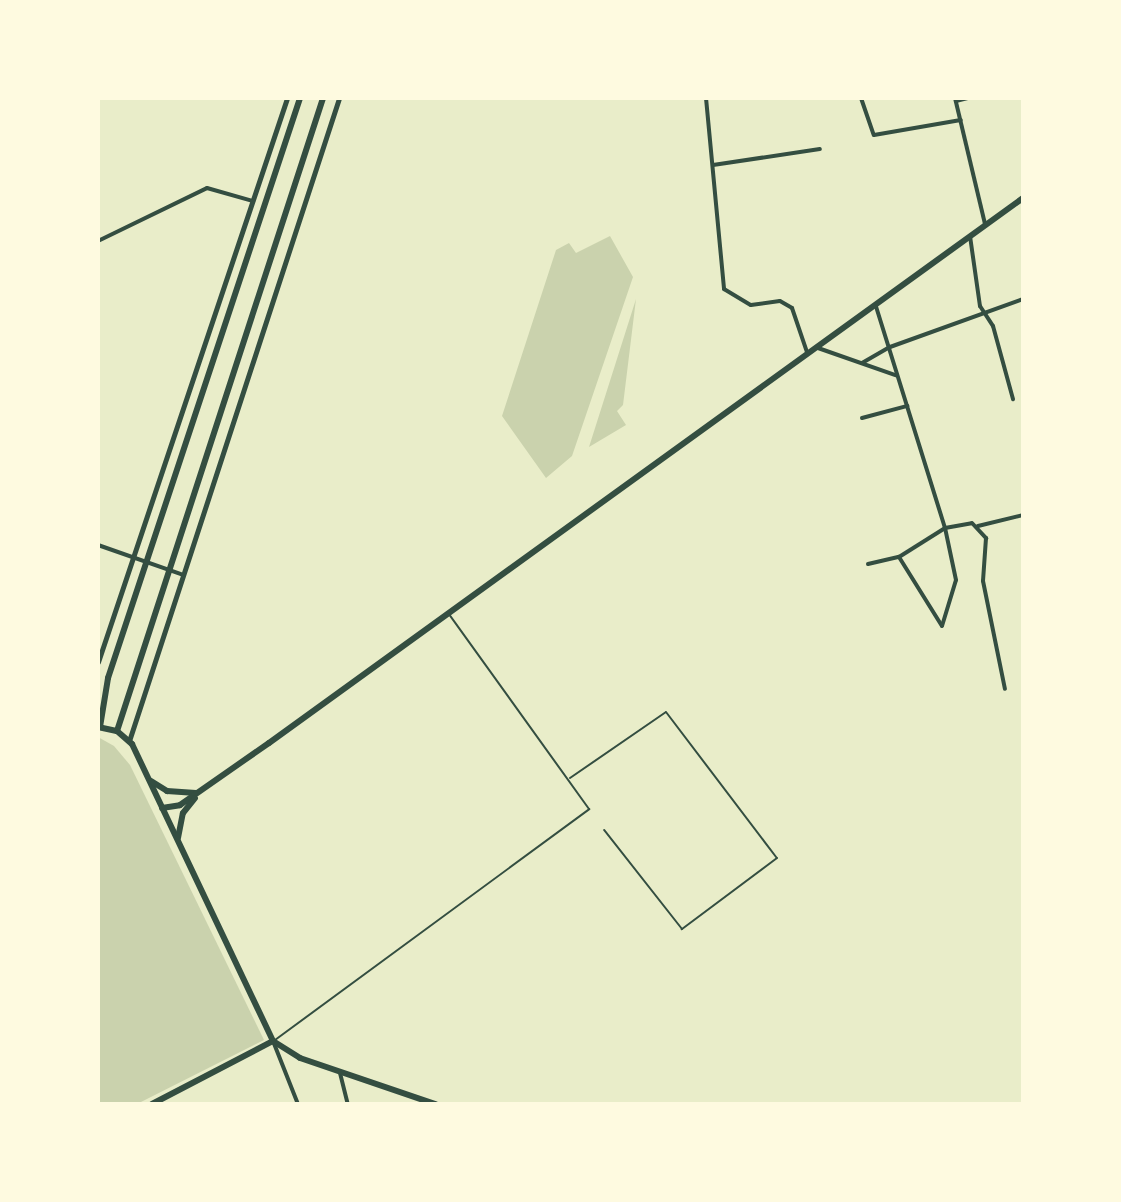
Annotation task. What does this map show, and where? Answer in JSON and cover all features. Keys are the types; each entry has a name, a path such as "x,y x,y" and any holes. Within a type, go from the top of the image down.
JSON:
{"main road":[{"path":"300,98 101,702 99,727 117,731 129,741 273,1041 340,1073 435,1104"},
{"path":"117,731 167,569 323,98"},
{"path":"162,808 180,805 200,792 1023,198"},
{"path":"149,779 167,791 200,792"},
{"path":"182,853 178,826 200,792"},
{"path":"152,1104 273,1041"}],"street":[{"path":"98,662 287,98"},
{"path":"129,741 181,574 339,98"},
{"path":"706,98 724,289 751,305 780,301 792,308 807,353"},
{"path":"861,98 874,135 961,120"},
{"path":"968,98 955,100 985,225"},
{"path":"713,165 820,149"},
{"path":"98,241 207,188 253,201"},
{"path":"970,236 982,312 1001,347 1013,399"},
{"path":"862,363 890,347 1023,299"},
{"path":"875,304 907,406 919,458 945,528 956,580 942,626 899,557"},
{"path":"816,347 895,375"},
{"path":"862,418 907,406"},
{"path":"868,564 899,557 945,528 978,526 1023,515"},
{"path":"978,526 986,538 983,581 1005,689"},
{"path":"98,545 181,574"},
{"path":"273,1041 298,1104"},
{"path":"340,1073 348,1104"}],"lane":[{"path":"273,1041 589,809 449,613"},
{"path":"568,779 666,712 777,858 682,929 604,830"}],"green space":[{"path":"610,236 633,277 572,456 546,478 502,416 556,250 569,243 576,253"},
{"path":"636,299 623,405 617,411 626,425 589,447"},
{"path":"98,737 114,746 130,765 264,1040 137,1104 98,1104"}]}
